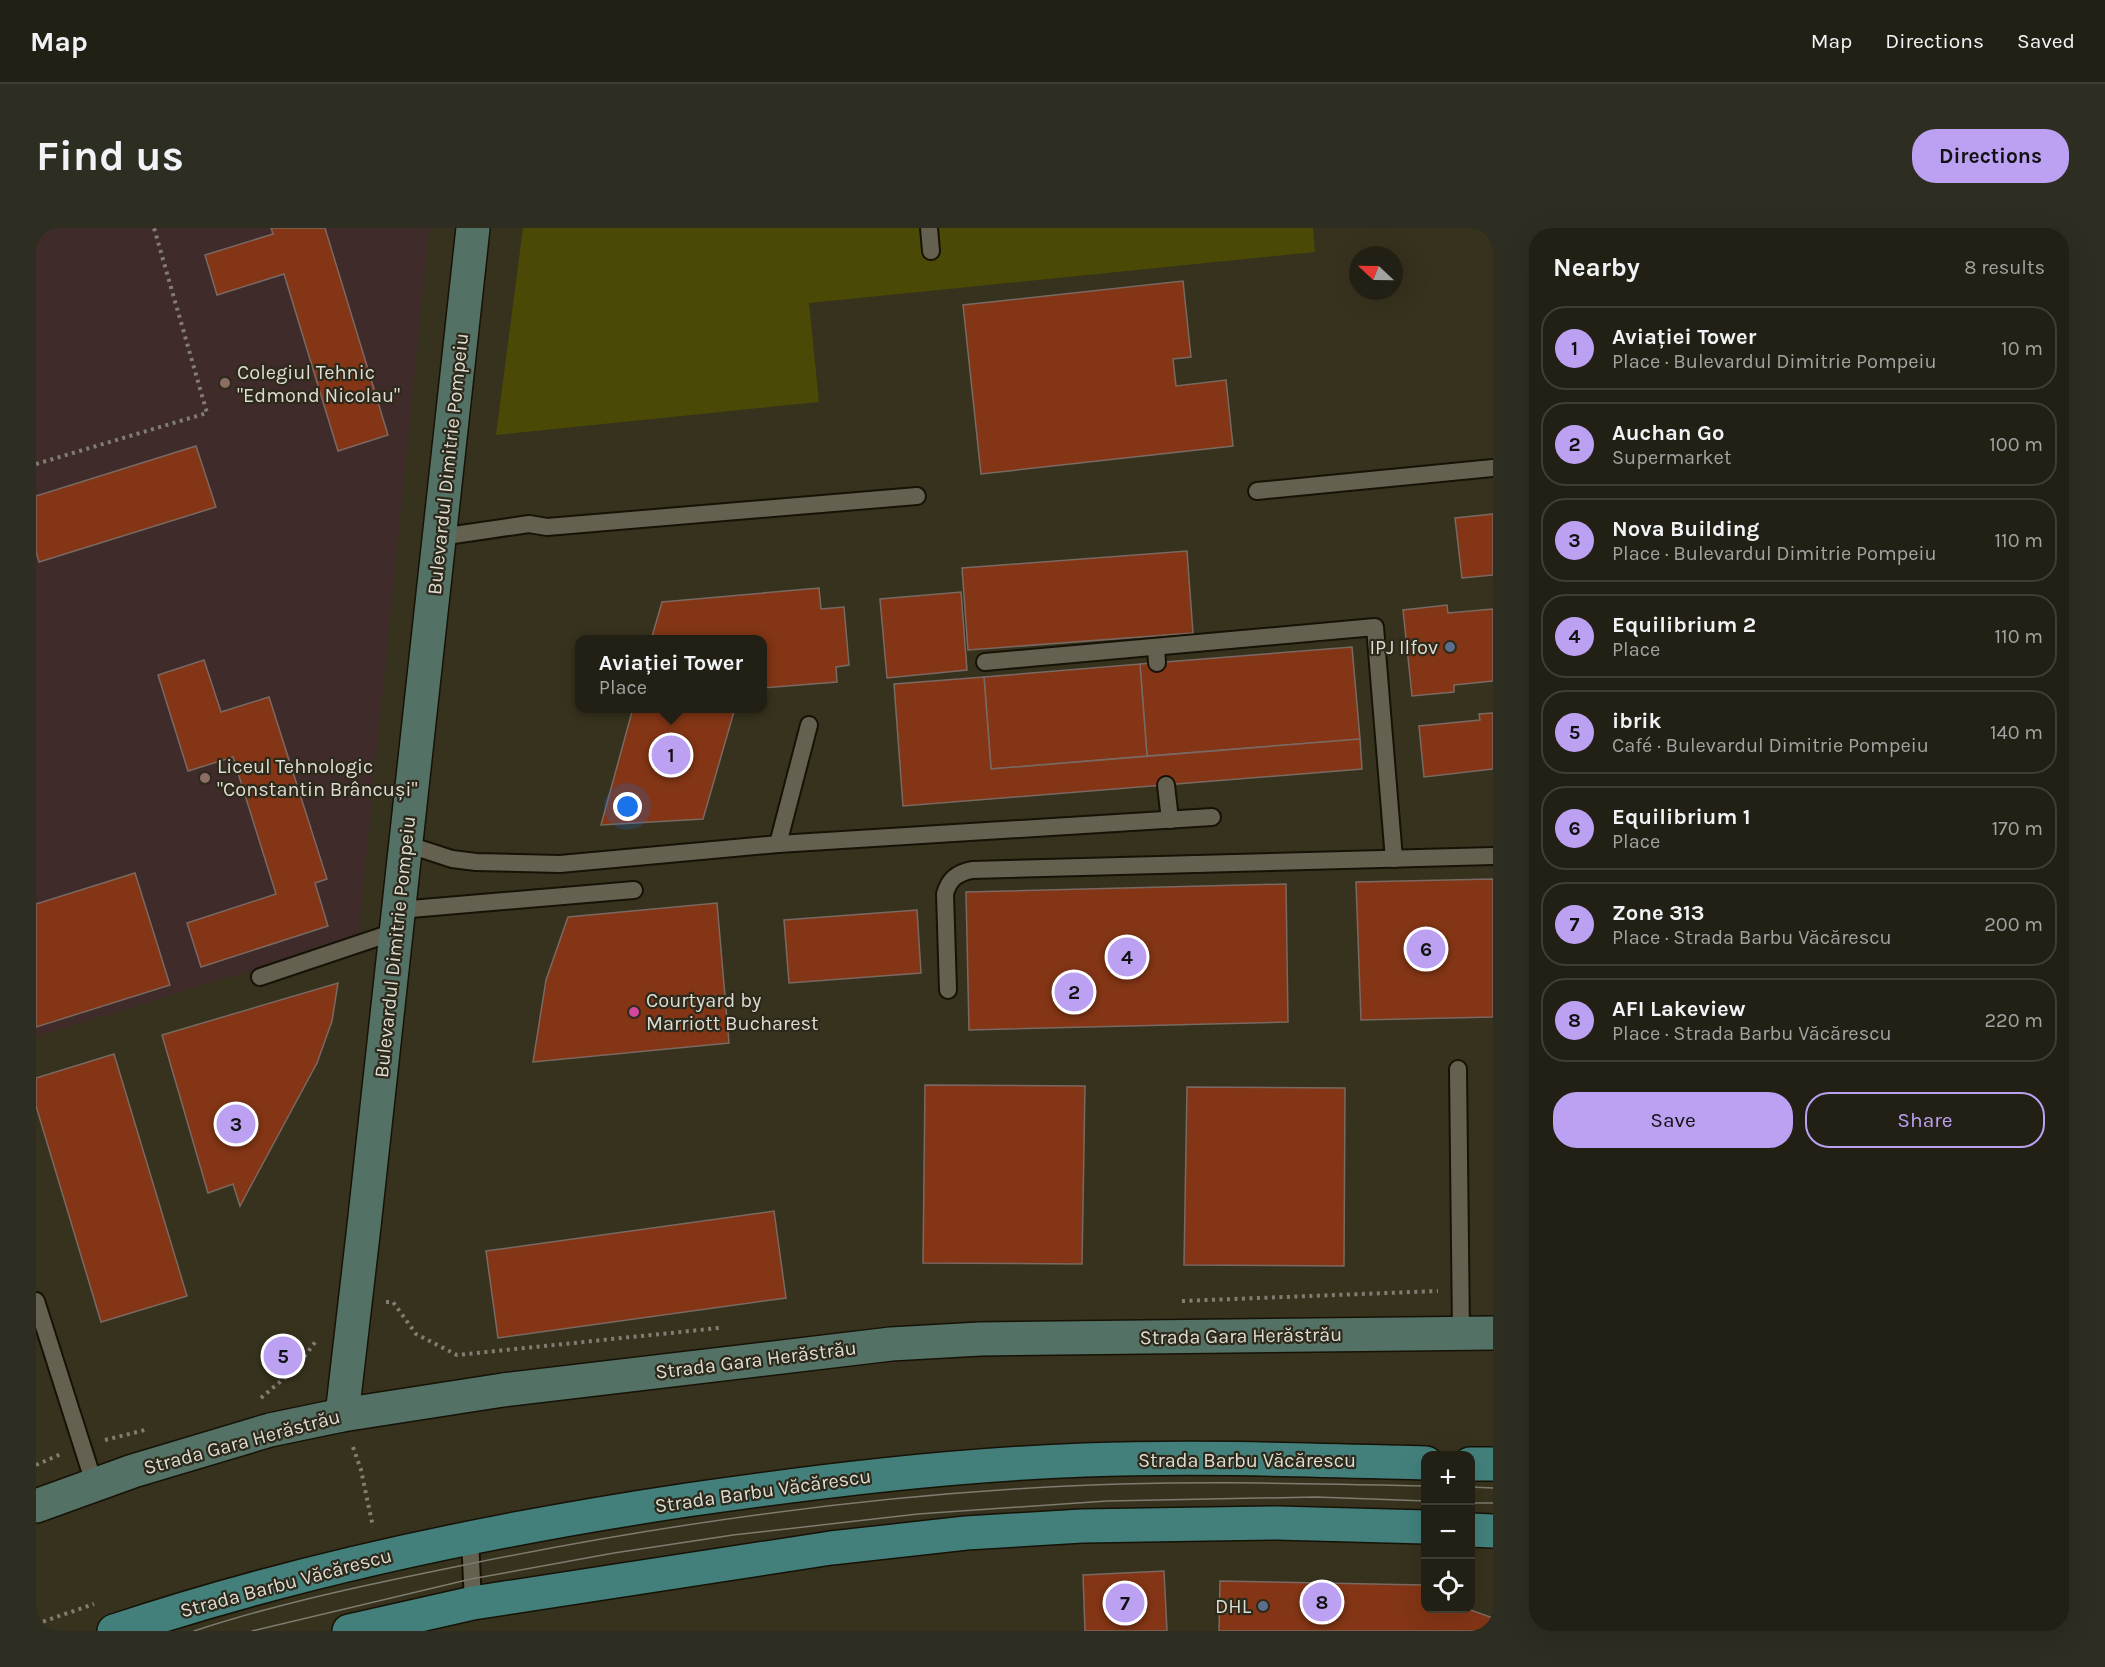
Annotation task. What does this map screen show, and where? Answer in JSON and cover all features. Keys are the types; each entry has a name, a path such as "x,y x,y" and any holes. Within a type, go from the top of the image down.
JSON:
{"main road":[{"name":"Strada Barbu Văcărescu","path":"114,1631 238,1593 345,1564 594,1514 795,1484 954,1467 1087,1460 1264,1459 1421,1463"},
{"path":"1475,1464 1493,1464"},
{"path":"349,1631 473,1603 831,1548 966,1533 1082,1527 1254,1524 1421,1527"},
{"path":"1475,1530 1493,1531"}],"street":[{"name":"Bulevardul Dimitrie Pompeiu","path":"342,1415 473,228"},
{"name":"Strada Gara Herăstrău","path":"36,1506 94,1483 270,1430 342,1415 503,1390 891,1344 980,1339 1493,1333"}],"lane":[{"path":"929,228 931,251"},
{"path":"1257,491 1493,468"},
{"path":"440,537 529,524 547,526 917,496"},
{"path":"985,662 1157,655 1376,627 1394,859"},
{"path":"778,844 810,725"},
{"path":"1166,785 1170,820"},
{"path":"406,844 452,859 476,862 560,864 778,844 1212,817"},
{"path":"948,990 945,894 947,885 962,872 1493,856"},
{"path":"261,977 398,920 634,890"},
{"path":"1458,1069 1461,1333"},
{"path":"36,1300 94,1483"},
{"path":"470,1538 473,1603"}],"path":[{"path":"36,464 207,413 154,228"},
{"path":"361,1470 374,1527"}],"shaded area":[{"path":"36,228 1493,228 1493,1631 36,1631"},
{"path":"36,228 429,228 358,937 36,1037"},
{"path":"523,228 1313,228 1315,252 809,303 819,402 496,435"}],"building":[{"path":"271,228 325,228 388,435 338,451 284,274 217,295 205,255 273,234"},
{"path":"1183,281 1191,357 1173,359 1176,386 1226,380 1233,446 981,474 963,305"},
{"path":"196,446 216,507 39,562 36,552 36,496"},
{"path":"1493,514 1493,575 1462,578 1455,518"},
{"path":"1187,551 1193,633 968,650 962,568"},
{"path":"819,588 821,609 844,607 849,665 836,667 837,682 767,688 767,635 652,635 662,602"},
{"path":"961,592 967,670 887,678 880,599"},
{"name":"IPJ Ilfov","path":"1447,605 1448,613 1493,609 1493,681 1454,685 1454,692 1412,696 1403,610"},
{"path":"1352,647 1360,739 1147,756 1140,664"},
{"path":"204,660 221,712 269,697 327,879 315,883 328,926 201,967 187,923 276,894 233,757 188,771 158,675"},
{"path":"1140,664 1147,756 991,769 984,677"},
{"path":"984,677 991,769 1360,739 1362,769 903,806 894,684"},
{"path":"632,713 734,713 703,819 601,825"},
{"path":"1493,713 1493,769 1424,777 1419,726 1480,720 1479,714"},
{"path":"135,873 170,985 36,1027 36,904"},
{"path":"1493,879 1493,1017 1361,1020 1356,882"},
{"path":"1286,884 1288,1022 969,1030 966,892"},
{"name":"Courtyard by Marriott Bucharest","path":"717,903 729,1043 533,1062 546,980 568,917"},
{"path":"917,910 921,973 789,983 784,920"},
{"path":"338,983 332,1021 317,1063 240,1206 233,1184 208,1193 162,1035"},
{"path":"114,1054 187,1296 101,1322 36,1106 36,1078"},
{"path":"925,1085 1085,1086 1082,1264 923,1263"},
{"path":"1187,1087 1345,1088 1344,1266 1184,1265"},
{"path":"774,1211 786,1298 498,1338 486,1251"},
{"path":"1164,1571 1167,1631 1085,1631 1083,1575"},
{"path":"1220,1581 1421,1585 1421,1613 1475,1612 1493,1618 1493,1631 1219,1631"}],"tram line":[{"path":"194,1631 298,1601 474,1563 612,1537 821,1507 961,1493 1080,1485 1229,1483 1421,1486"},
{"path":"1475,1487 1493,1488"},
{"path":"252,1631 471,1579 614,1553 733,1535 918,1514 1107,1501 1316,1497 1421,1501"},
{"path":"1475,1503 1493,1503"}],"place":[{"name":"Colegiul Tehnic \"Edmond Nicolau\"","path":"225,383"},
{"name":"IPJ Ilfov","path":"1450,647"},
{"name":"Aviației Tower","path":"671,755"},
{"name":"Liceul Tehnologic \"Constantin Brâncuși\"","path":"205,778"},
{"name":"Equilibrium 1","path":"1426,949"},
{"name":"Equilibrium 2","path":"1127,957"},
{"name":"Auchan Go","path":"1074,992"},
{"name":"Courtyard by Marriott Bucharest","path":"634,1012"},
{"name":"Nova Building","path":"236,1124"},
{"name":"ibrik","path":"283,1356"},
{"name":"AFI Lakeview","path":"1322,1602"},
{"name":"Zone 313","path":"1125,1603"},
{"name":"DHL","path":"1263,1606"}]}
